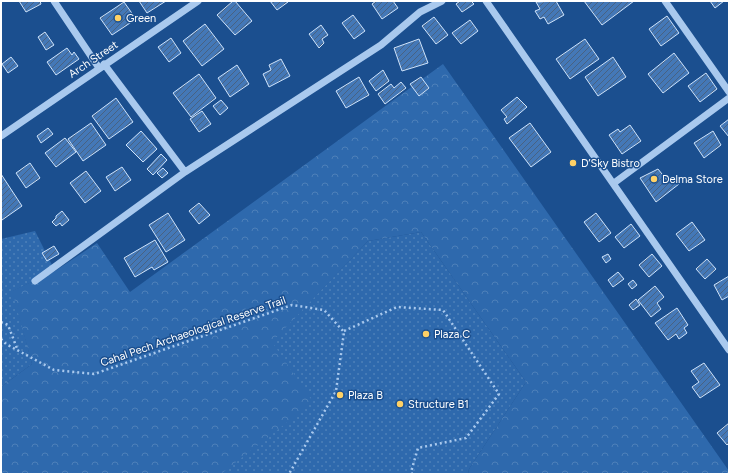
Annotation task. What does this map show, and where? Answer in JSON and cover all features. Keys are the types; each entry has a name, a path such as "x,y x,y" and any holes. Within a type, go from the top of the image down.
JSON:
{"street":[{"path":"54,1 101,66 185,172"},
{"name":"Arch Street","path":"1,136 101,66 198,1"},
{"path":"35,281 185,172 381,45 420,12 442,1"},
{"path":"486,1 729,350"},
{"path":"665,1 729,92"},
{"path":"614,183 729,98"}],"path":[{"name":"Cahal Pech Archaeological Reserve Trail","path":"1,339 6,344 54,370 94,374 292,305 324,310 344,332"},
{"path":"289,474 336,391 344,332 397,307 443,310 499,394 466,438 418,448 411,472 412,474"},
{"path":"1,323 8,325 18,351"}],"green space":[{"path":"443,64 729,471 729,474 468,474 469,469 526,382 421,232 368,241 272,342 313,402 221,474 1,474 1,387 32,364 12,291 55,271 97,243 130,292"},
{"path":"35,231 55,271 13,291 32,364 1,387 1,239"},
{"path":"421,232 526,382 469,469 468,474 221,474 224,471 271,342 368,241"}],"building":[{"path":"19,1 40,1 41,4 26,12"},
{"path":"139,1 166,1 147,13"},
{"path":"233,1 235,1 252,21 235,35 217,15"},
{"path":"270,1 287,1 288,2 277,10"},
{"path":"376,1 393,1 398,8 382,19 372,4"},
{"path":"460,1 471,1 474,4 462,12 456,4"},
{"path":"556,1 564,15 548,24 544,17 540,19 535,11 540,9 536,2"},
{"path":"584,1 634,1 602,25"},
{"path":"710,1 724,1 715,8"},
{"name":"Green","path":"124,2 136,19 112,35 100,18"},
{"path":"353,15 365,31 354,39 342,23"},
{"path":"667,16 679,33 661,46 649,29"},
{"path":"434,17 448,35 436,44 422,26"},
{"path":"470,20 478,31 461,44 452,33"},
{"path":"205,24 224,49 202,66 183,41"},
{"path":"321,25 328,35 322,39 324,43 319,48 309,34"},
{"path":"45,32 54,45 46,50 38,37"},
{"path":"171,38 181,53 169,62 158,47"},
{"path":"419,39 428,63 402,71 394,48"},
{"path":"585,39 599,59 570,79 556,59"},
{"path":"67,48 72,55 74,52 79,59 56,75 47,62"},
{"path":"674,53 689,73 663,93 648,74"},
{"path":"11,57 18,66 8,73 2,64"},
{"path":"613,57 626,77 598,96 585,77"},
{"path":"281,59 290,76 269,87 263,74 271,70 269,65"},
{"path":"237,65 249,84 230,97 218,78"},
{"path":"383,70 389,81 376,91 369,81"},
{"path":"706,73 717,89 700,102 688,86"},
{"path":"199,74 216,98 191,117 173,93"},
{"path":"359,77 369,95 346,108 336,91"},
{"path":"421,77 429,88 419,96 410,84"},
{"path":"401,82 406,88 385,104 378,94 391,84 394,88"},
{"path":"517,97 527,107 507,124 504,119 507,117 501,110"},
{"path":"116,98 133,122 109,139 92,116"},
{"path":"221,100 228,108 220,115 213,106"},
{"path":"202,111 211,124 199,132 190,119"},
{"path":"729,119 729,137 720,126"},
{"path":"91,123 106,145 83,161 68,139"},
{"path":"530,123 551,152 531,167 509,138"},
{"path":"630,125 641,141 622,154 609,135 618,129 620,132"},
{"path":"48,128 53,134 41,143 37,136"},
{"path":"141,131 157,149 143,162 126,145"},
{"path":"713,131 721,145 704,158 694,143"},
{"path":"65,138 76,152 56,167 45,153"},
{"path":"161,154 167,160 153,175 147,169"},
{"path":"30,163 40,178 26,188 16,173"},
{"path":"122,167 131,180 115,191 106,177"},
{"path":"163,168 168,173 162,178 157,173"},
{"path":"658,169 666,179 674,179 679,184 656,202 640,178"},
{"path":"86,171 101,191 85,203 70,183"},
{"path":"1,174 22,206 2,220 1,219"},
{"path":"199,203 210,215 199,224 189,211"},
{"path":"62,211 69,220 62,226 60,223 56,226 52,222"},
{"path":"168,213 185,240 166,252 149,225"},
{"path":"596,213 611,233 599,242 584,222"},
{"path":"692,222 705,240 689,251 676,234"},
{"path":"631,224 640,236 624,248 615,237"},
{"path":"155,240 168,262 154,270 152,267 135,277 124,258"},
{"path":"54,246 59,254 47,261 42,253"},
{"path":"608,254 611,259 606,263 602,257"},
{"path":"652,254 662,266 649,277 639,265"},
{"path":"707,259 716,269 705,279 696,269"},
{"path":"618,272 624,279 613,287 608,280"},
{"path":"729,276 729,296 722,300 714,285"},
{"path":"633,280 637,285 632,289 628,284"},
{"path":"655,286 664,297 657,303 661,309 651,317 638,300"},
{"path":"636,299 640,305 633,310 629,305"},
{"path":"677,308 688,325 684,328 687,333 679,339 676,334 668,340 655,323"},
{"path":"704,363 720,385 700,398 692,387 699,382 691,371"},
{"path":"729,423 729,443 727,445 717,433"}],"place":[{"name":"Green","path":"118,18"},
{"name":"D’Sky Bistro","path":"573,163"},
{"name":"Delma Store","path":"654,179"},
{"name":"Plaza C","path":"426,334"},
{"name":"Plaza B","path":"340,395"},
{"name":"Structure B1","path":"400,404"}]}
